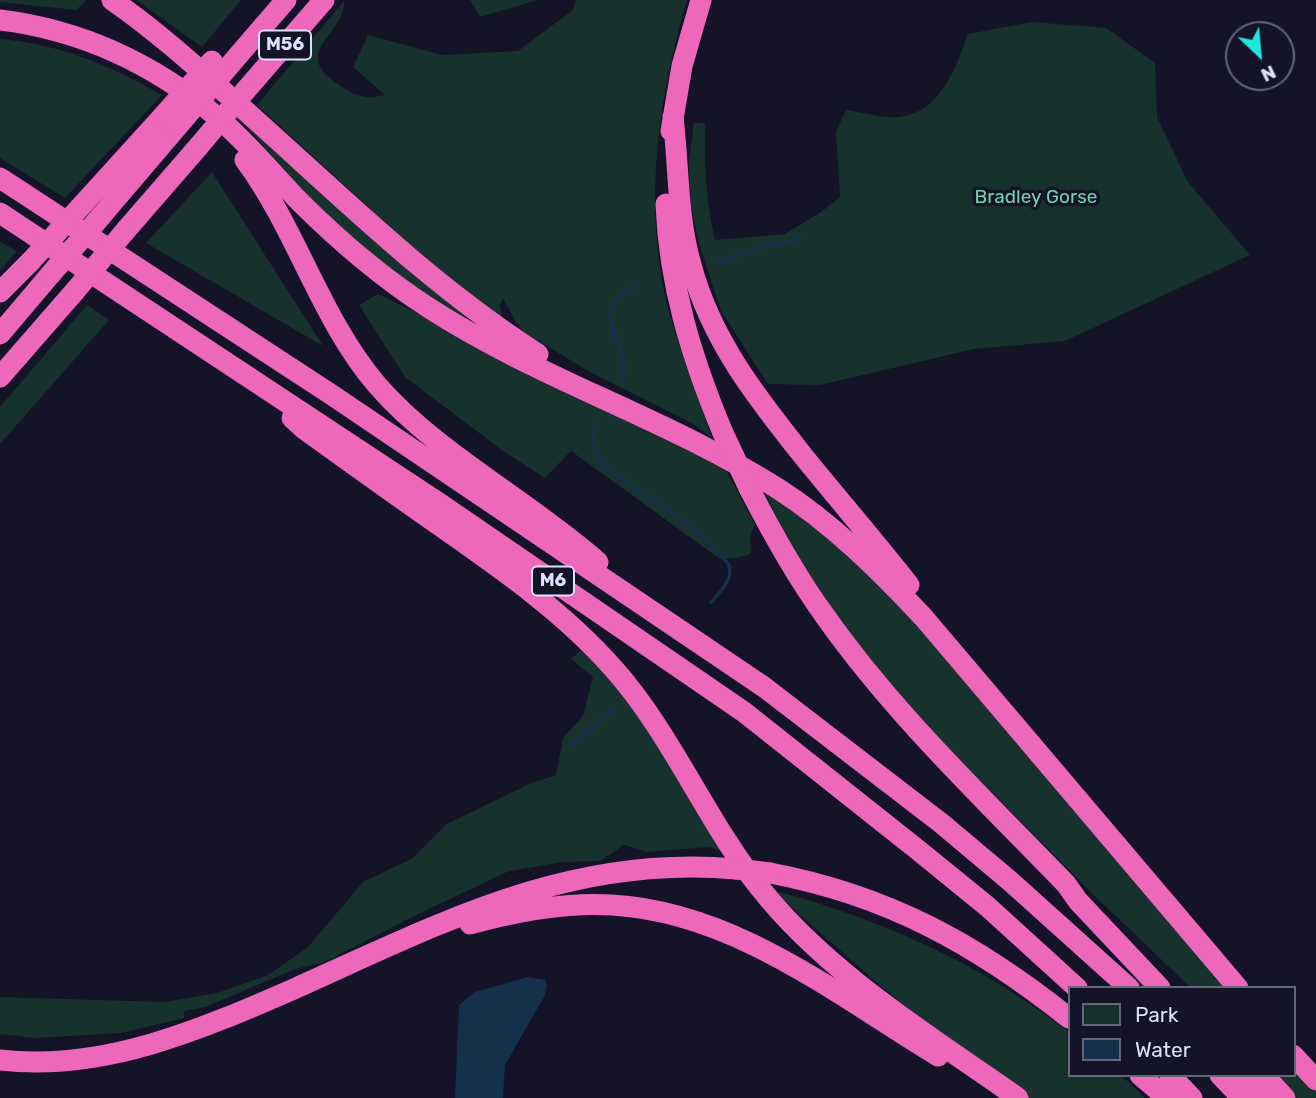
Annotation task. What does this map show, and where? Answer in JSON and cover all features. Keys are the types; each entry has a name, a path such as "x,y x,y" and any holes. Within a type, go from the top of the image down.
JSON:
{"highway":[{"path":"112,0 174,47 447,289 509,335 633,411"},
{"path":"218,66 280,0"},
{"name":"M56","path":"0,334 50,275 93,209 218,66 286,0"},
{"name":"M56","path":"0,377 324,0"},
{"path":"701,0 682,66 667,153 669,246 682,322 723,433 805,588 852,654 922,734 1066,884 1078,901 1158,986"},
{"path":"0,20 29,24 87,40 124,55 161,77 219,119 322,224 403,291 499,348 691,439 780,490 836,532 896,588 1236,986"},
{"path":"161,77 199,110 237,149 257,176 337,328 377,385 418,425 565,533 600,564 623,590"},
{"path":"673,117 682,230 696,285 718,336 764,407 930,611 982,686"},
{"name":"M6","path":"0,177 332,395 764,687 859,758 1010,881 1127,986"},
{"path":"0,292 30,262 93,209"},
{"name":"M6","path":"0,213 439,503 744,712 988,907 1075,986"},
{"path":"248,376 304,429 500,568 574,629 632,691 667,741 737,857 785,917 864,987 1017,1098"},
{"path":"0,1060 55,1063 135,1049 210,1024 469,911 555,883 639,868 684,866 770,873 845,890 921,921 964,944 1002,968 1068,1017"},
{"path":"1066,884 1077,890 1176,986"},
{"path":"363,957 529,909 615,905 664,913 717,928 765,951 827,986 962,1071 1017,1098"},
{"path":"1295,1057 1316,1080"},
{"path":"1142,1077 1167,1098"},
{"path":"1172,1077 1192,1098"},
{"path":"1222,1077 1242,1098"},
{"path":"1246,1077 1262,1098"},
{"path":"1266,1077 1285,1098"}],"green space":[{"path":"0,0 85,0 86,1 76,10"},
{"path":"136,0 241,0 202,47"},
{"path":"470,0 538,0 480,17"},
{"path":"576,0 687,0 676,39 661,119 655,201 657,242 672,322 712,438 695,425 590,372 525,333 503,298 500,305 502,317 494,314 399,235 257,105 344,1 337,24 319,52 319,62 325,73 339,85 356,94 372,97 385,95 353,67 368,35 442,55 518,51 573,10"},
{"name":"Bradley Gorse","path":"1032,22 1106,28 1155,63 1157,117 1188,182 1250,255 1065,341 974,349 820,385 768,384 721,311 699,243 691,205 689,161 694,123 705,123 706,182 715,240 785,234 840,197 836,132 846,110 887,117 914,113 926,107 945,86 968,34"},
{"path":"0,39 65,51 122,74 162,95 65,198 0,158"},
{"path":"246,120 468,317 451,312 370,257 302,189 243,123"},
{"path":"212,172 323,346 146,243"},
{"path":"0,242 17,251 0,271"},
{"path":"378,294 725,468 755,525 750,536 751,554 720,559 571,451 545,478 503,451 405,377 359,305"},
{"path":"87,305 109,320 0,444 0,407"},
{"path":"762,487 788,505 886,587 1225,986 1189,986 925,725 850,635 788,541"},
{"path":"584,647 612,675 731,855 709,847 647,852 624,845 600,861 563,862 509,871 323,963 295,969 206,1007 184,1011 184,1018 121,1033 35,1038 0,1034 0,997 164,1002 217,993 268,975 308,947 363,882 413,858 447,824 529,784 556,775 563,738 583,716 593,677 571,659"},
{"path":"772,890 852,914 890,929 1001,985 1068,1031 1068,1077 1123,1077 1145,1098 1026,1098 877,983"},
{"path":"1295,1069 1316,1091 1316,1098 1297,1098 1277,1077 1295,1077"}],"water":[{"path":"528,977 545,980 547,986 545,995 505,1065 503,1098 455,1098 459,1005 475,992"}],"waterway":[{"path":"717,262 770,245 801,239"},
{"path":"623,376 623,360 610,312 620,296 638,284"},
{"path":"595,423 595,448 604,467 694,528 728,563 728,579 711,602"},
{"path":"571,746 613,709"}]}
